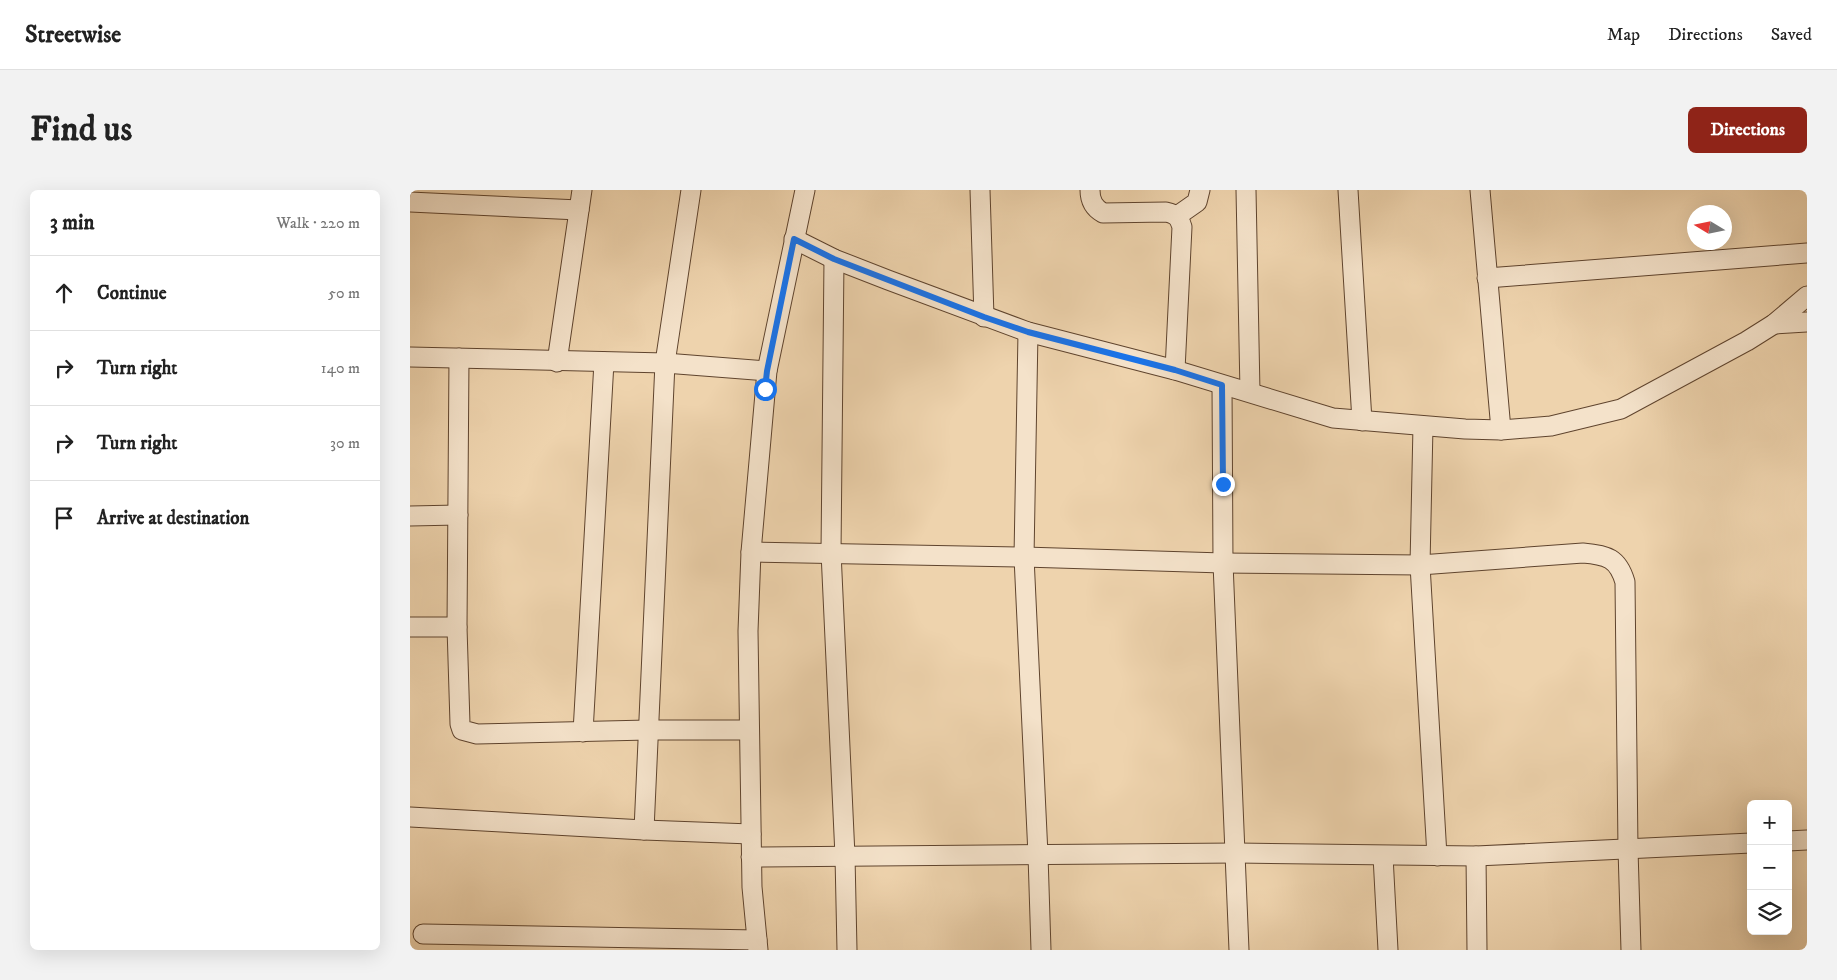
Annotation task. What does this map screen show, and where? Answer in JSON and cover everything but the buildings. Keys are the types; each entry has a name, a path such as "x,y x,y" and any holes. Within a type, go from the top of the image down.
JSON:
{"street":[{"path":"558,362 582,190"},
{"path":"644,830 665,363 691,190"},
{"path":"423,934 758,945 751,857 748,631 750,552 767,371 805,190"},
{"path":"980,190 984,317"},
{"path":"1090,190 1092,202 1096,209 1103,214 1166,212 1180,218 1182,227 1175,370"},
{"path":"1177,216 1197,202 1200,190"},
{"path":"1246,190 1250,392"},
{"path":"1348,190 1362,421"},
{"path":"1480,190 1500,430"},
{"path":"410,202 479,197 580,210"},
{"path":"794,239 834,259 1028,332 1175,370 1333,418 1424,426 1500,430 1551,426 1621,409 1747,341 1774,324 1807,296"},
{"path":"1487,278 1807,254"},
{"path":"834,259 831,552 845,856 847,950"},
{"path":"1774,324 1807,323"},
{"path":"1028,332 1024,557 1041,950"},
{"path":"410,357 558,362 665,363 767,371"},
{"path":"459,358 457,626 460,724 462,730 477,734 749,730"},
{"path":"583,732 604,362"},
{"path":"1222,385 1224,564 1240,950"},
{"path":"1424,426 1420,565 1437,856"},
{"path":"410,516 458,515"},
{"path":"750,552 831,552 1224,564 1420,565 1584,553 1602,554 1614,560 1621,569 1625,582 1631,950"},
{"path":"410,627 457,626"},
{"path":"410,817 751,834"},
{"path":"1792,841 1807,840"},
{"path":"751,857 1237,853 1476,856 1747,843"},
{"path":"1383,856 1388,950"},
{"path":"1476,856 1477,950"}],"route":[{"path":"765,389 794,239 834,259 984,317 1028,332 1175,370 1222,385 1223,484"}]}
